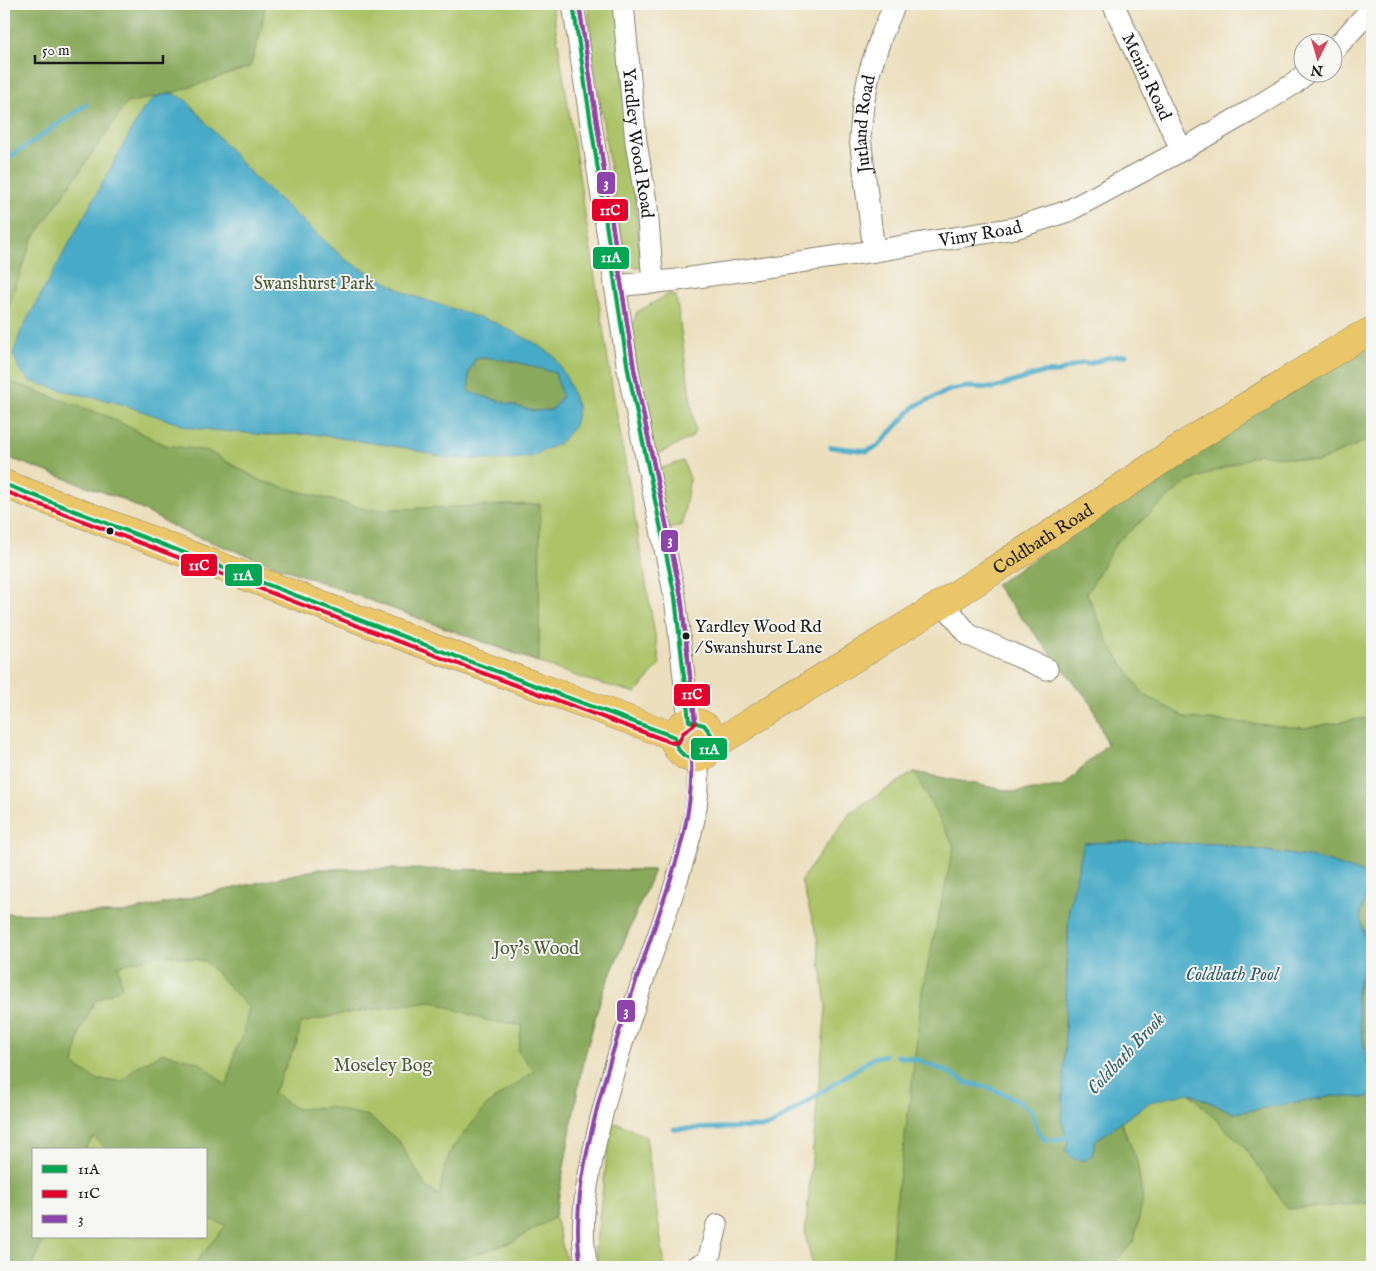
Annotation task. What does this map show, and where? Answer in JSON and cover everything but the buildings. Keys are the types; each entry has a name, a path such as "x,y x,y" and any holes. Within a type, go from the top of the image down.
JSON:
{"main road":[{"name":"Coldbath Road","path":"704,751 1088,510 1187,443 1355,339 1372,331"},
{"path":"4,484 661,733 700,723 708,727 712,734 704,751"}],"street":[{"path":"574,4 630,379 675,597 682,729"},
{"name":"Yardley Wood Road","path":"623,4 636,142 648,208 653,283"},
{"name":"Jutland Road","path":"874,251 860,138 863,106 870,70 882,34 895,4"},
{"name":"Menin Road","path":"1113,4 1180,150"},
{"path":"1344,39 1372,8"},
{"name":"Vimy Road","path":"615,286 653,283 874,251 1015,228 1068,211 1174,155 1296,82"},
{"path":"942,603 968,635 1047,670"},
{"path":"587,1267 584,1252 584,1218 589,1171 605,1099 630,1017 690,838 704,751"},
{"path":"696,1267 708,1262 717,1225"}],"green space":[{"name":"Swanshurst Park","path":"4,4 552,4 612,385 660,664 636,693 584,679 184,532 122,499 4,456"},
{"path":"4,4 265,4 262,28 250,67 172,93 127,103 32,240 4,319 4,103 10,94 4,82"},
{"path":"588,4 619,4 641,268 632,266 622,248 592,49"},
{"path":"669,294 676,296 695,430 692,437 654,456 635,361 632,328 637,312"},
{"path":"1372,343 1372,1267 813,1267 805,1234 826,1007 817,936 801,880 851,812 914,772 1015,792 1063,787 1107,744 1091,703 995,585"},
{"path":"1372,343 1372,438 1318,462 1259,454 1185,483 1116,543 1087,593 1109,644 1143,694 1187,718 1304,728 1372,717 1372,876 1320,859 1219,844 1085,843 1069,909 1062,1123 1068,1142 1065,1152 1092,1156 1095,1141 1121,1122 1137,1161 1143,1200 1134,1241 1111,1267 891,1267 894,1217 922,991 954,846 914,772 1015,792 1063,787 1107,744 1091,703 995,585 1201,447"},
{"path":"476,358 497,358 520,362 555,373 562,396 552,410 533,411 468,392 469,372"},
{"path":"4,380 107,416 165,445 208,451 261,481 369,510 540,504 539,662 184,532 122,499 4,456"},
{"path":"683,461 690,478 682,525 667,530 656,470"},
{"name":"Joy's Wood","path":"319,869 654,870 601,997 582,1066 555,1217 568,1267 4,1267 4,914 123,913"},
{"name":"Joy's Wood","path":"319,869 654,870 601,997 582,1066 555,1217 512,1242 450,1263 447,1267 192,1267 226,1225 208,1219 208,1148 105,1148 94,1137 86,1148 32,1148 32,1238 45,1238 32,1267 4,1267 4,914 123,913","holes":["160,954 205,961 249,1008 242,1038 236,1048 227,1086 199,1062 163,1053 136,1067 123,1081 97,1080 74,1065 80,1031 95,1001 122,987 118,966","432,1001 488,1021 522,1025 518,1051 534,1071 487,1105 452,1148 445,1166 439,1195 427,1188 399,1141 368,1116 328,1107 296,1109 273,1093 297,1042 301,1023 342,1014"]},
{"path":"1372,888 1372,1070 1367,1060 1356,997 1367,946 1360,917 1366,893"},
{"path":"1189,1093 1234,1113 1334,1096 1363,1098 1372,1094 1372,1203 1288,1209 1244,1147"},
{"path":"611,1124 621,1124 646,1137 665,1267 599,1267 595,1249"}],"water":[{"path":"172,93 187,101 253,176 346,260 410,295 496,323 535,343 554,356 567,379 578,408 574,427 560,443 531,457 500,460 447,458 406,448 313,434 267,435 191,428 115,402 68,392 30,381 20,371 13,354 21,331 143,109 155,97","holes":["476,358 516,362 555,373 562,396 552,410 533,411 469,392 469,372"]},
{"name":"Coldbath Pool","path":"1084,843 1219,844 1320,859 1372,876 1372,888 1366,894 1360,916 1367,946 1356,997 1367,1060 1372,1070 1372,1094 1364,1098 1333,1096 1234,1113 1189,1093 1150,1102 1095,1141 1092,1156 1084,1161 1074,1159 1065,1152 1068,1142 1062,1123 1069,909"}],"waterway":[{"path":"4,161 86,105"},
{"path":"4,218 10,220"},
{"path":"831,447 868,451 878,446 915,406 950,390 967,387 994,388 1041,373 1058,372 1081,363 1088,364 1110,357 1126,355"},
{"name":"Coldbath Brook","path":"674,1129 765,1127 772,1125 873,1058 885,1055"},
{"name":"Coldbath Brook","path":"897,1056 918,1060 950,1073 967,1083 987,1087 1013,1098 1030,1109 1037,1129 1044,1139 1061,1139 1070,1134"}],"transit line":[{"name":"11A","path":"4,484 444,652 675,737 677,748 688,758 699,759 705,757 709,751 711,734 704,725 689,721 675,597 628,370 573,4"},
{"name":"11C","path":"4,491 442,658 673,743 679,742 683,733 694,725 695,721 681,596 634,369 579,4"},
{"name":"3","path":"579,4 634,369 681,596 695,720"},
{"name":"3","path":"581,1267 578,1213 589,1143 615,1044 678,855 690,798 691,759"}],"place":[{"name":"Yardley Wood Rd / Swanshurst Lane","path":"686,636"}],"park label":[{"name":"Moseley Bog","path":"383,1065"}]}
